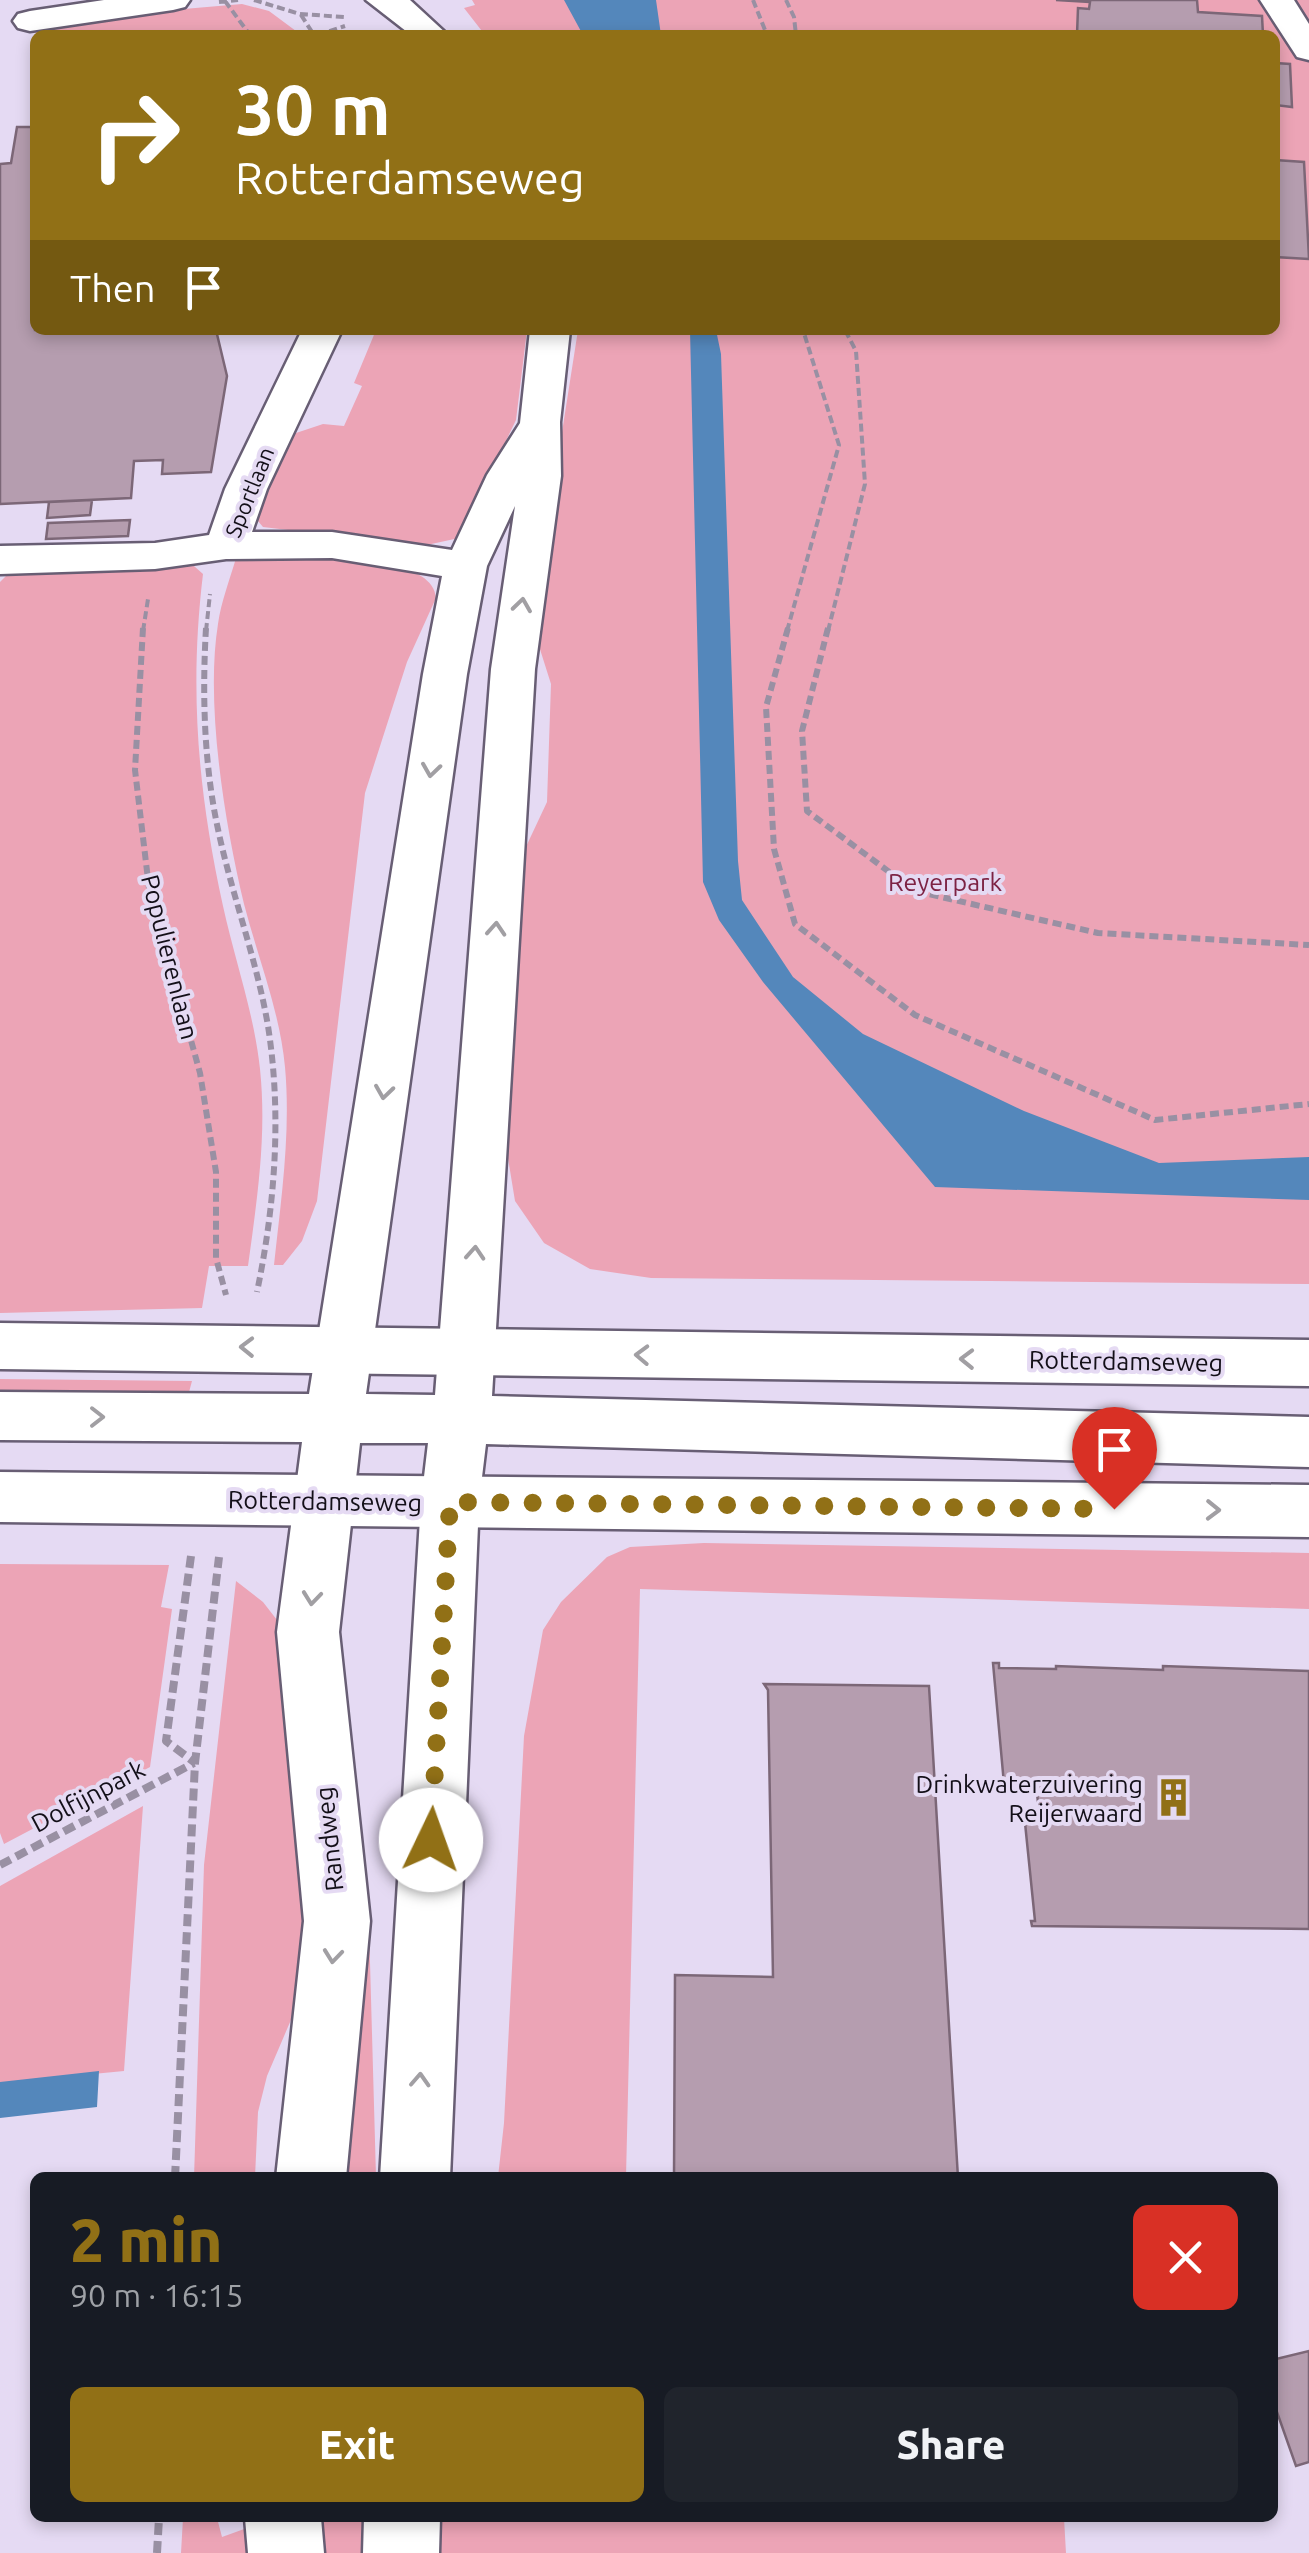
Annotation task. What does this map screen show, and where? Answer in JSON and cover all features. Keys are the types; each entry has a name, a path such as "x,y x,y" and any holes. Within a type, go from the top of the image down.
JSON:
{"street":[{"path":"31,30 114,4 173,0"},
{"path":"383,0 404,10 446,20"},
{"path":"1277,0 1309,50"},
{"path":"21,33 30,30"},
{"name":"Sportlaan","path":"320,335 246,489 226,546 332,545 466,566"},
{"path":"415,2172 450,1502 469,1350 513,669 540,476 540,422 549,335"},
{"path":"460,1420 344,1349 445,674 466,566 508,475 540,422"},
{"path":"0,560 155,556 226,546"},
{"name":"Rotterdamseweg","path":"0,1346 1309,1363"},
{"name":"Randweg","path":"312,2172 337,1922 308,1632 344,1349"},
{"path":"0,1416 460,1420 1309,1442"},
{"name":"Rotterdamseweg","path":"0,1497 1309,1511"},
{"path":"283,2522 286,2553"},
{"path":"401,2553 402,2522"}],"path":[{"path":"224,0 246,30"},
{"path":"254,0 300,14 311,30"},
{"path":"753,0 765,30"},
{"path":"786,0 795,30"},
{"path":"805,335 838,445 766,707 774,849 794,924 915,1016 1155,1120 1309,1104"},
{"path":"847,335 856,351 865,484 802,731 807,812 914,891 1098,933 1309,944"},
{"path":"226,546 213,574 203,642 213,805 268,1026 275,1098 274,1162 264,1260 232,1347"},
{"name":"Populierenlaan","path":"155,556 139,651 135,770 149,888 200,1074 216,1172 216,1258 227,1292 232,1347"},
{"path":"194,1763 166,1741 212,1499"},
{"path":"175,2172 194,1763 212,1499"},
{"name":"Dolfijnpark","path":"0,1865 194,1763"},
{"path":"157,2553 158,2522"}],"green space":[{"name":"Reyerpark","path":"472,0 1309,0 1309,1284 651,1278 590,1269 544,1243 515,1201 507,1152 516,868 547,802 551,684 532,624 577,335 1280,335 1280,30 481,30 464,8 475,5"},
{"path":"242,4 269,11 295,30 48,30 137,13"},
{"path":"374,335 526,335 516,420 459,538 422,546 263,527 253,515 293,434 323,424 344,426 362,386 354,383"},
{"path":"322,554 407,569 432,586 436,598 407,662 365,793 317,1201 302,1241 283,1265 274,1265 286,1142 285,1067 230,838 219,764 215,656 219,616 236,558"},
{"path":"194,566 203,574 197,700 207,822 249,1007 262,1094 262,1143 248,1266 209,1266 202,1308 0,1313 0,582 8,574"},
{"path":"0,1379 192,1381 185,1407 0,1405"},
{"path":"704,1543 1309,1553 1309,1609 640,1589 626,2172 499,2172 524,1736 543,1630 561,1602 607,1557 630,1547"},
{"path":"0,1564 169,1565 161,1607 172,1609 150,1767 4,1844 0,1833"},
{"path":"236,1581 263,1602 284,1629 317,1873 305,1987 267,2076 258,2112 255,2172 194,2172 204,1865"},
{"path":"143,1806 124,2071 0,2083 0,1886"},
{"path":"369,1926 376,2172 334,2172"},
{"path":"183,2522 218,2522 222,2537 258,2524 265,2553 181,2553"},
{"path":"315,2522 371,2522 369,2553 317,2553"},
{"path":"436,2522 1064,2522 1066,2553 427,2553"}],"water":[{"path":"564,0 656,0 660,30 580,30"},
{"path":"690,335 717,335 721,354 742,900 793,977 863,1034 1024,1111 1159,1163 1309,1157 1309,1200 935,1187 763,982 719,920 703,882"},
{"path":"99,2071 97,2107 0,2118 0,2082"}],"building":[{"path":"1056,0 1197,0 1198,12 1262,16 1263,30 1077,30 1078,8 1089,9 1090,2"},
{"path":"1280,63 1290,64 1292,107 1280,106"},
{"path":"17,127 30,127 30,335 217,335 227,376 211,472 162,474 163,460 134,461 131,498 0,504 0,164 11,163"},
{"path":"1280,160 1304,162 1309,259 1280,257"},
{"path":"92,500 90,515 47,518 49,502"},
{"path":"130,520 128,536 46,539 48,523"},
{"name":"Drinkwaterzuivering Reijerwaard","path":"993,1663 999,1663 999,1668 1163,1670 1163,1666 1309,1671 1309,1929 1032,1926 1031,1921 1035,1921 1024,1813 1039,1813 1036,1783 1004,1784"},
{"path":"764,1684 929,1686 958,2172 674,2172 675,1975 773,1977 768,1690"},
{"path":"1309,2351 1309,2462 1296,2466 1278,2415 1278,2359"}],"place":[{"name":"Drinkwaterzuivering Reijerwaard","path":"1173,1798"}],"route":[{"path":"431,1840 450,1502 1114,1509"}]}
